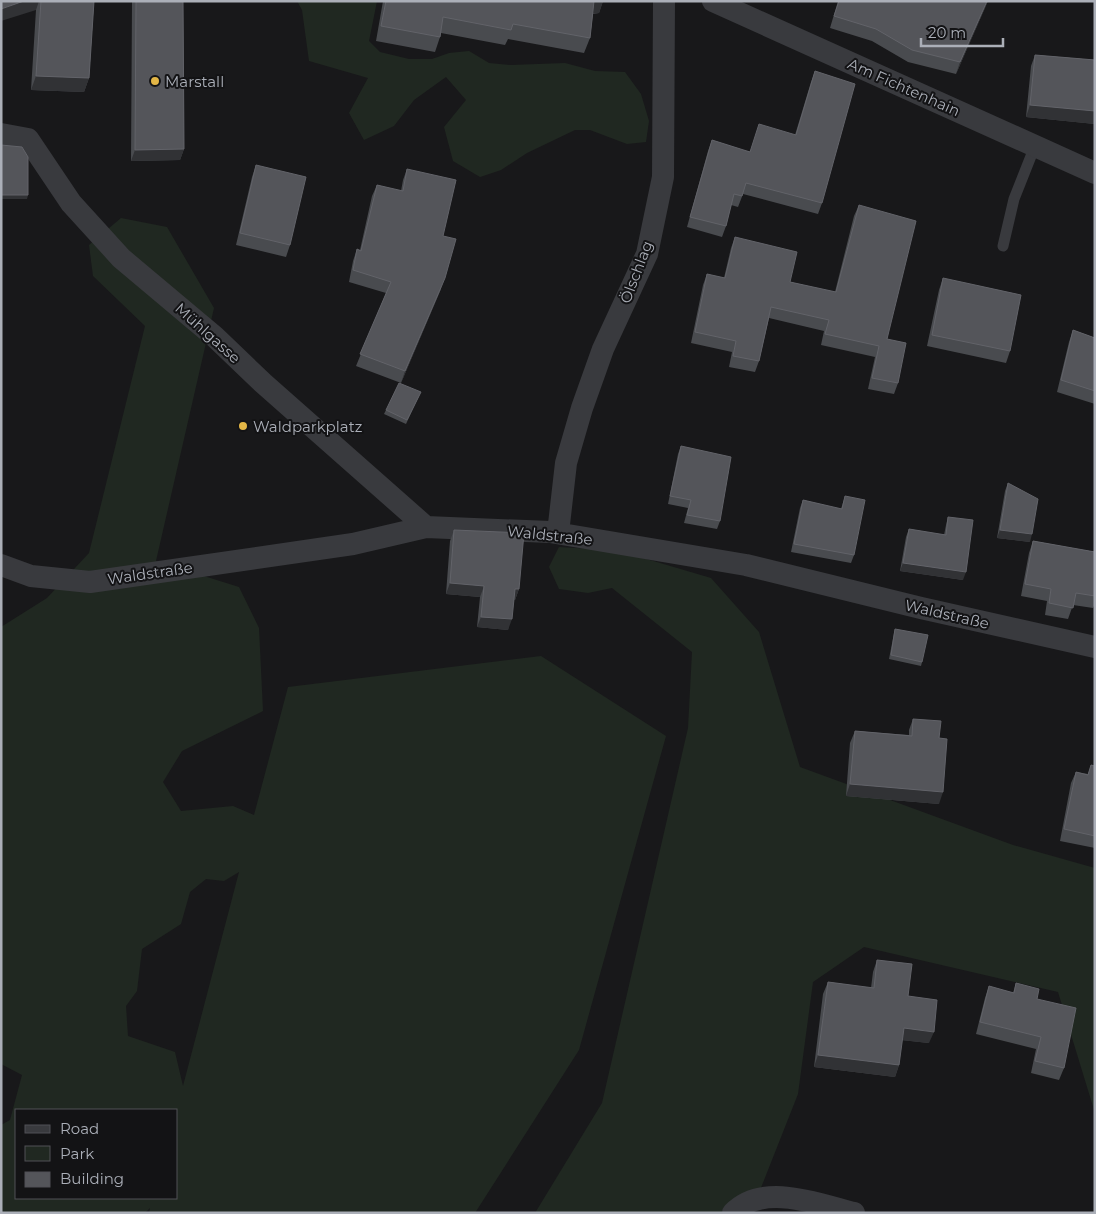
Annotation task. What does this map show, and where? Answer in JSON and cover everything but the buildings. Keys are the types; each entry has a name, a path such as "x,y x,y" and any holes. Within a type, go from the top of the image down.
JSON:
{"street":[{"name":"Ölschlag","path":"558,533 566,463 582,408 603,349 647,254 663,177 664,1"},
{"name":"Am Fichtenhain","path":"713,1 1095,173"},
{"name":"Mühlgasse","path":"1,134 28,139 71,203 121,258 215,337 426,527"},
{"name":"Waldstraße","path":"1,565 31,576 90,582 353,544 426,527 558,533 746,565 1095,648"},
{"path":"733,1213 740,1206 756,1198 769,1197 791,1198 854,1213"}],"lane":[{"path":"1003,246 1014,199 1035,146"}],"green space":[{"path":"297,1 377,1 369,41 380,52 409,59 432,59 449,53 469,51 489,63 511,65 565,63 595,71 625,72 641,94 649,121 646,142 627,144 590,130 575,130 527,153 501,170 480,177 453,161 444,127 466,100 446,77 414,100 394,126 364,140 349,113 368,78 309,61 302,10"},
{"path":"121,218 167,227 214,308 156,561 239,587 259,628 263,711 182,751 163,782 181,811 233,806 254,815 288,687 541,656 666,736 579,1050 475,1213 149,1213 150,1208 145,1213 1,1213 1,1125 10,1120 22,1075 1,1064 1,627 47,598 89,553 145,326 93,276 89,245","holes":["239,872 183,1086 175,1052 128,1036 126,1006 137,991 142,949 181,924 190,892 206,879 224,881"]},
{"path":"559,547 592,549 633,555 711,578 759,632 800,767 1013,845 1095,868 1095,1113 1058,992 864,947 813,982 798,1094 751,1213 535,1213 602,1103 688,728 692,652 612,588 588,593 559,589 549,567"}],"place":[{"name":"Marstall","path":"155,81"},
{"name":"Waldparkplatz","path":"243,426"}]}
